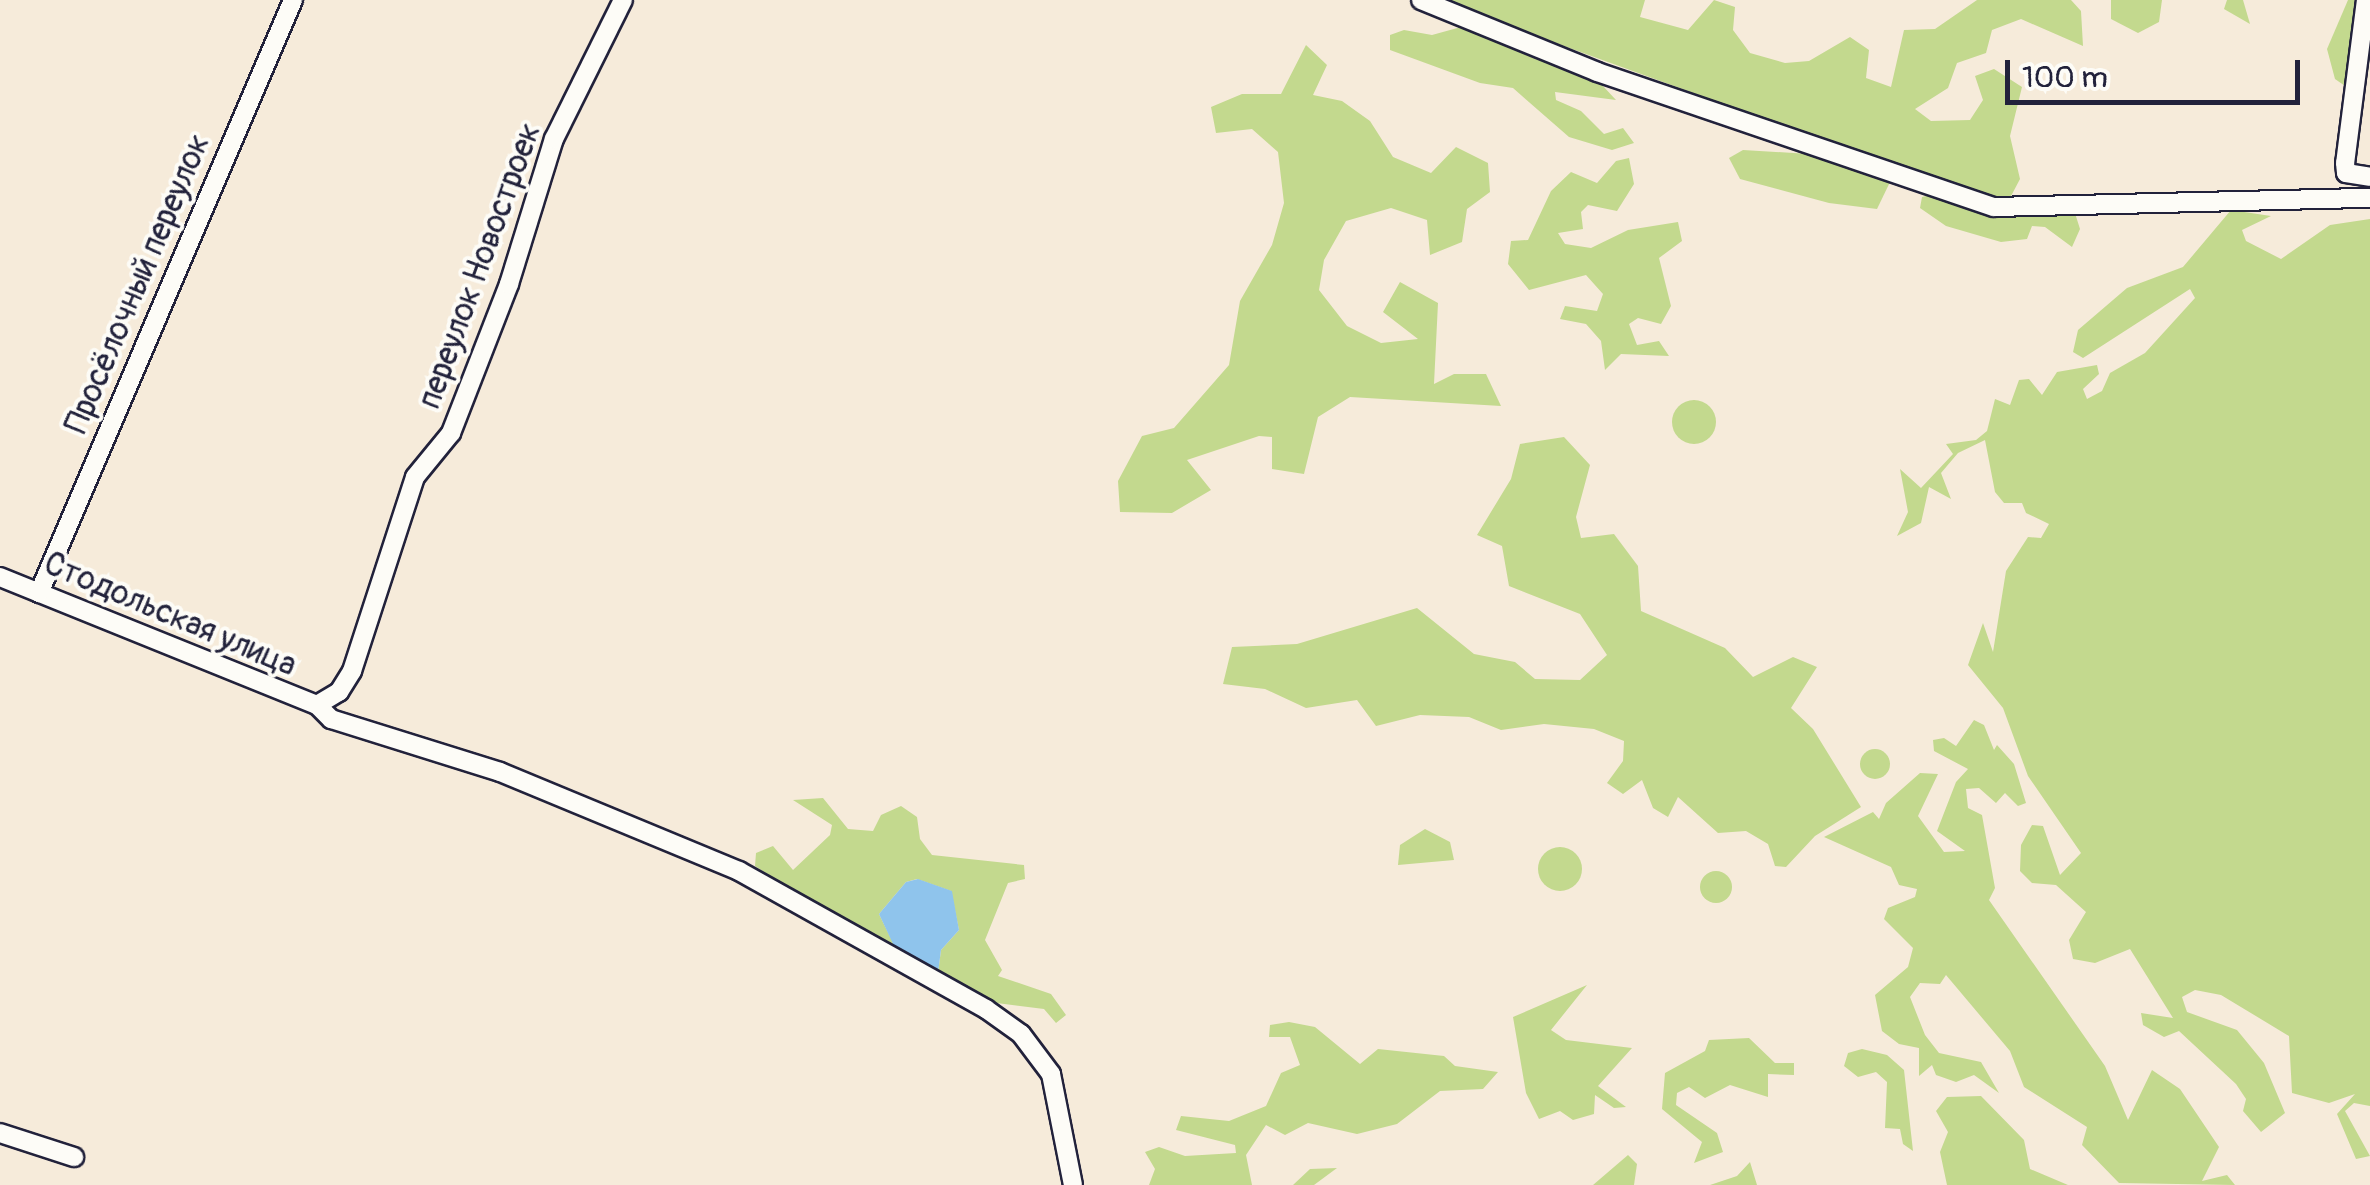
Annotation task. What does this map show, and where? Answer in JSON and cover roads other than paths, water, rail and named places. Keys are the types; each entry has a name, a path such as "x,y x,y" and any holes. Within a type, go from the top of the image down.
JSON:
{"street":[{"name":"Просёлочный переулок","path":"40,593 293,0"},
{"name":"переулок Новостроек","path":"317,705 339,692 352,670 416,477 452,433 510,284 554,139 623,0"},
{"path":"1420,0 1597,72 1994,207 2370,198"},
{"path":"2366,0 2345,163 2346,173 2370,177"},
{"name":"Стодольская улица","path":"0,576 317,705 331,720 500,772 739,871 986,1009 1021,1034 1051,1074 1073,1185"},
{"path":"0,1133 74,1157"}],"water":[{"path":"918,879 952,891 959,930 941,950 938,973 894,946 879,914 906,882"}]}
